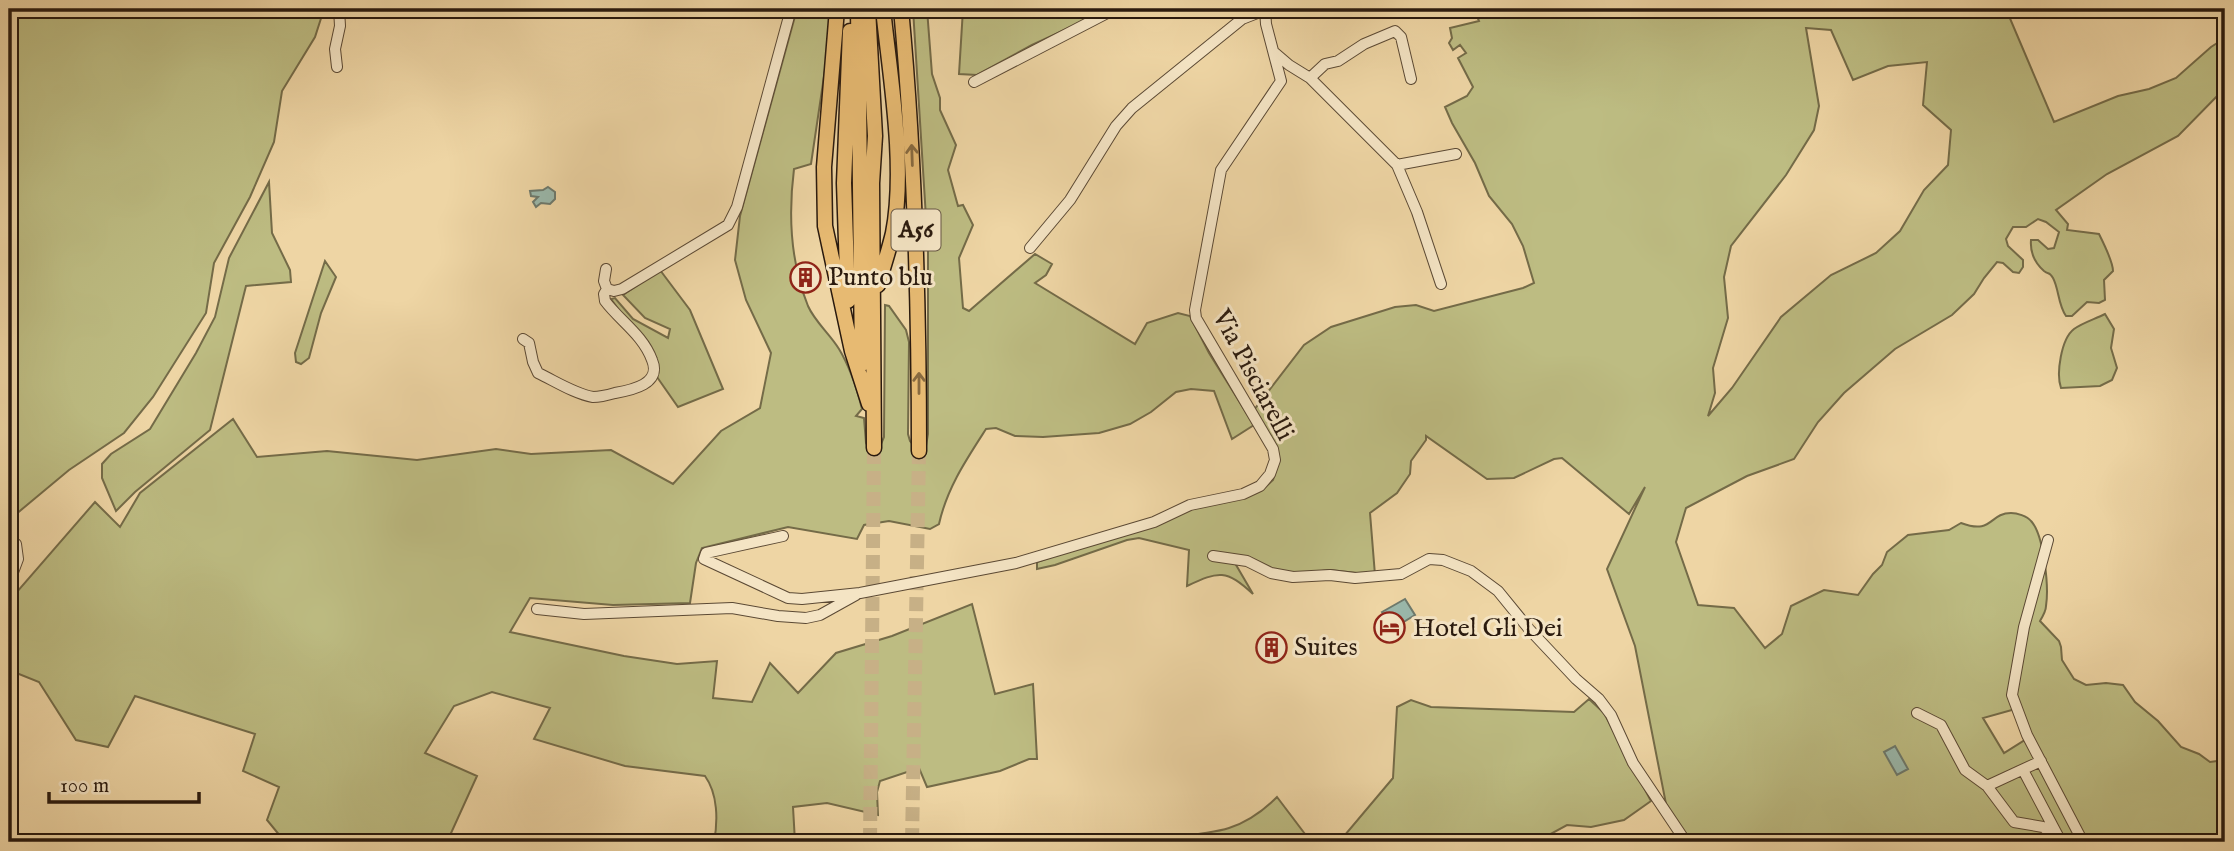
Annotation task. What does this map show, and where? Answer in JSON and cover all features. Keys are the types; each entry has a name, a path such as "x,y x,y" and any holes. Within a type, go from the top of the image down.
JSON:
{"highway":[{"path":"850,9 832,58 823,200 824,226 850,340 874,419"},
{"path":"838,289 830,203 850,9"},
{"path":"845,317 836,183 850,9"},
{"path":"850,9 844,183 850,340"},
{"path":"850,9 851,238 856,363"},
{"path":"850,9 862,381"},
{"path":"850,9 867,129 867,399"},
{"name":"A56","path":"869,9 875,136 872,183 874,449"},
{"path":"873,301 880,245 883,162 874,9"},
{"path":"873,301 893,232 896,171 896,145 882,9"},
{"name":"A56","path":"901,9 911,112 919,303 919,451"}],"street":[{"path":"337,67 335,49 340,26 339,9"},
{"path":"607,289 622,289 728,225 791,9"},
{"path":"974,82 1115,9"},
{"path":"1030,248 1070,200 1116,126 1132,108 1242,19 1265,9"},
{"name":"Via Pisciarelli","path":"860,593 1030,560 1154,522 1197,502 1252,491 1266,481 1275,460 1273,449 1196,318 1195,310 1219,177 1225,163 1282,81 1266,24 1265,9"},
{"path":"1311,78 1325,64 1338,61 1364,44 1395,31 1401,37 1410,79"},
{"path":"1275,52 1289,65 1311,78 1396,165 1441,284"},
{"path":"1396,165 1457,154"},
{"path":"606,269 604,281 607,289"},
{"path":"523,339 530,343 538,373 584,394 596,397 642,386 652,377 652,358 640,338 605,301 604,294 607,289"},
{"path":"783,536 706,553 704,559 788,598 860,593"},
{"path":"2048,540 2024,627 2012,695 2027,735 2083,842"},
{"path":"9,583 18,559 16,544"},
{"path":"1213,556 1247,561 1271,573 1293,578 1330,575 1355,578 1401,574 1429,559 1444,560 1471,571 1498,591 1525,625 1576,679 1600,699 1611,715 1633,763 1686,842"},
{"path":"537,609 584,614 732,608 806,618 820,615 860,593"},
{"path":"1917,713 1941,725 1965,770 1987,786 2014,822 2043,827 2061,841"},
{"path":"1987,786 2041,761"},
{"path":"2023,770 2061,841"}],"shaded area":[{"path":"9,9 324,9 315,37 282,91 274,142 250,197 214,263 206,313 153,397 124,433 69,470 9,520"},
{"path":"797,9 834,9 811,164 794,169 791,221 794,255 808,306 839,349 850,371 862,409 856,416 864,418 866,443 869,448 879,449 884,437 885,305 889,306 906,330 909,342 910,441 916,448 926,446 928,434 928,250 913,9 927,9 932,74 940,98 940,110 956,145 948,170 958,206 963,205 973,225 959,258 963,308 969,311 1035,254 1052,264 1046,275 1035,283 1135,344 1147,323 1178,313 1190,316 1209,353 1254,425 1232,439 1214,391 1191,389 1176,392 1151,412 1130,424 1099,433 1043,437 1015,436 996,428 986,429 952,486 939,524 930,529 889,521 864,525 857,539 788,527 702,548 696,563 690,603 613,605 530,598 510,632 624,656 677,664 717,661 713,698 752,702 770,663 798,693 836,653 892,636 972,604 995,694 1033,684 1037,759 1029,759 1000,771 927,787 919,768 880,781 877,792 878,815 827,803 793,807 795,842 714,842 716,808 705,776 625,766 534,739 550,708 492,692 454,706 425,753 477,776 447,842 285,842 267,820 279,787 243,771 255,734 135,696 108,747 76,740 39,682 9,670 9,601 95,502 120,527 140,493 233,419 257,457 327,451 417,460 496,449 531,454 611,450 673,484 721,431 760,408 771,353 746,300 735,260 740,216"},
{"path":"963,9 1110,9 1032,45 977,75 959,74"},
{"path":"1474,9 2006,9 2054,122 2118,96 2149,89 2176,78 2225,38 2225,88 2178,136 2107,174 2056,210 2068,224 2067,230 2099,234 2113,271 2104,280 2105,300 2099,303 2087,302 2072,316 2066,316 2053,278 2038,264 2031,244 2031,240 2038,240 2048,249 2054,248 2059,232 2038,219 2026,227 2013,227 2006,239 2008,246 2023,260 2019,273 1997,262 1974,294 1952,315 1895,349 1844,393 1818,422 1794,459 1747,476 1686,508 1676,542 1698,605 1734,608 1765,648 1782,634 1791,606 1824,590 1858,595 1882,565 1887,552 1908,535 1949,530 1961,523 1971,526 1985,525 1998,516 2011,513 2027,518 2036,528 2046,574 2047,597 2040,621 2059,641 2062,660 2074,679 2086,685 2123,685 2135,702 2158,721 2181,747 2210,762 2225,760 2225,842 1688,840 1666,804 1635,646 1607,569 1645,487 1629,514 1562,458 1554,459 1514,478 1487,479 1426,436 1411,461 1410,474 1397,493 1370,513 1375,575 1330,570 1297,574 1274,572 1232,558 1253,594 1236,580 1222,575 1207,577 1187,586 1189,550 1139,538 1037,569 1037,562 1194,507 1263,489 1273,480 1278,464 1254,410 1304,345 1331,327 1395,307 1416,305 1434,311 1534,283 1523,246 1512,224 1489,196 1445,107 1467,96 1473,87 1458,58 1466,53 1460,45 1453,50 1449,43 1452,38 1450,28 1479,21","holes":["1806,28 1831,30 1853,80 1888,66 1927,62 1923,105 1951,130 1948,165 1924,190 1900,231 1876,253 1831,275 1781,317 1732,388 1708,416 1715,393 1713,368 1728,318 1724,277 1731,246 1786,175 1814,130 1819,106","2019,708 2031,736 2004,753 1983,718"]},
{"path":"269,182 272,233 290,270 291,282 246,286 210,430 116,511 102,478 102,464 111,454 150,429 196,353 215,317 229,258"},
{"path":"548,187 555,192 555,199 550,204 541,203 536,207 533,202 538,197 531,196 530,191"},
{"path":"325,261 336,277 321,313 309,358 301,364 296,362 295,353"},
{"path":"660,270 690,310 723,389 678,407 657,377 656,360 611,299 615,298 633,319 668,338 670,329 645,318 623,295"},
{"path":"2105,314 2114,329 2111,348 2117,368 2112,380 2100,386 2061,388 2059,374 2066,340 2074,329"},
{"path":"1405,599 1415,615 1392,629 1382,612"},
{"path":"1589,699 1604,713 1651,801 1624,820 1591,827 1567,825 1536,842 1339,842 1393,778 1397,707 1411,700 1431,707 1574,712"},
{"path":"1895,746 1908,769 1897,775 1884,752"},
{"path":"1277,797 1311,842 1174,842 1187,836 1236,825 1255,815"}],"tunnel":[{"path":"870,842 874,448"},
{"path":"912,842 919,451"}],"place":[{"name":"Punto blu","path":"805,277"},
{"name":"Hotel Gli Dei","path":"1390,628"},
{"name":"Suites","path":"1271,647"}]}
